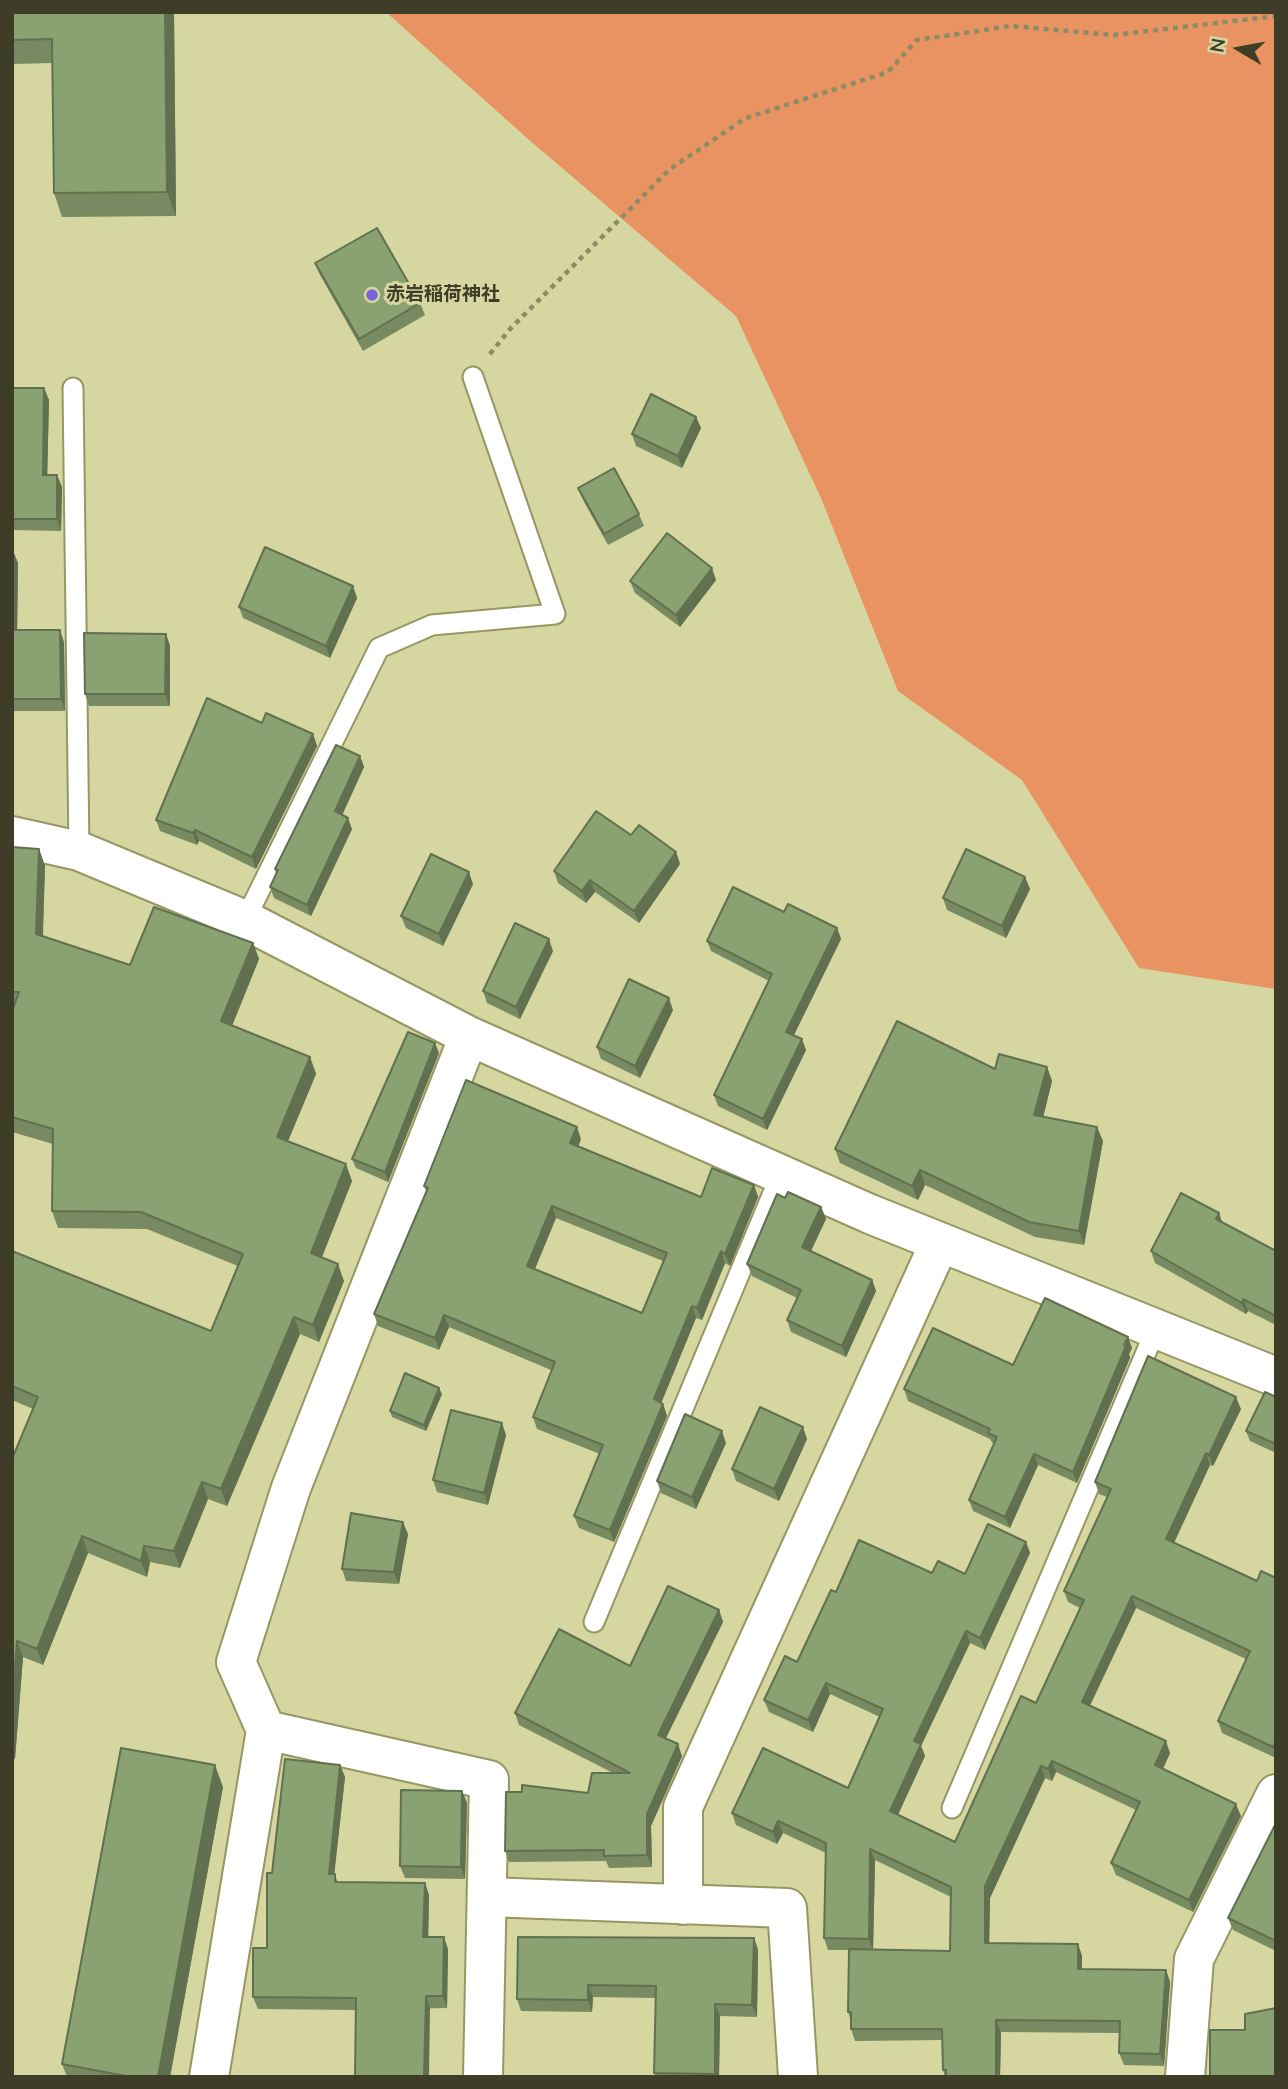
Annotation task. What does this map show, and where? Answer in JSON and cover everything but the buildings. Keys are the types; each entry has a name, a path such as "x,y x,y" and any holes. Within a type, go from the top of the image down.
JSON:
{"street":[{"path":"12,836 79,851 245,920 469,1036 940,1242 1276,1377"},
{"path":"209,2077 266,1730 236,1662 291,1488 469,1036"},
{"path":"682,1905 683,1807 940,1242"},
{"path":"266,1730 489,1780 483,2077"},
{"path":"1185,2077 1194,1959 1276,1794"},
{"path":"487,1897 787,1908 798,2077"}],"lane":[{"path":"245,920 379,648 432,625 555,614 473,377"},
{"path":"74,388 79,851"},
{"path":"594,1622 781,1174"},
{"path":"952,1808 1156,1329"}],"path":[{"path":"473,377 510,329 670,169 746,118 888,72 917,40 1011,26 1114,35 1276,16"}],"shaded area":[{"path":"386,12 1276,12 1276,989 1139,968 1022,780 898,691 821,498 736,316 528,139"}],"place":[{"name":"赤岩稲荷神社","path":"372,295"}]}
